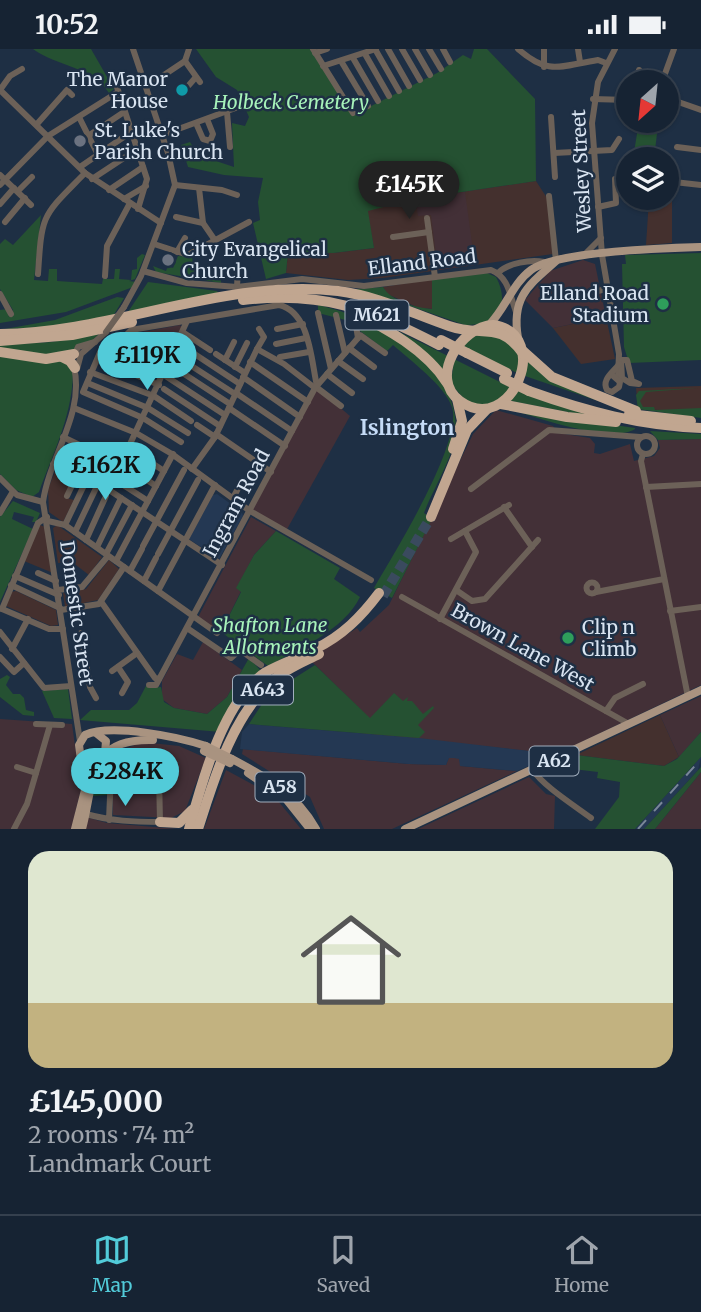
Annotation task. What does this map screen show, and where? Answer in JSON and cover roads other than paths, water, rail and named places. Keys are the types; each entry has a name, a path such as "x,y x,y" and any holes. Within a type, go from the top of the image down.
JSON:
{"highway":[{"path":"312,295 335,291 380,300 453,327 501,333 552,377 631,417"},
{"name":"M621","path":"0,334 80,326 257,292 312,295 391,320 505,376 582,409 631,417"},
{"path":"312,295 350,310 384,328 432,365 457,399 462,421 428,516 467,430 487,409 501,404 567,417 631,417 701,428"},
{"name":"M621","path":"0,341 100,330 231,302 312,295"},
{"path":"449,386 448,375 453,356 462,340 474,329 489,325 506,329 518,338 524,353 522,375 501,404"},
{"path":"0,352 38,358 74,355"},
{"path":"62,358 71,361 75,372"},
{"path":"457,399 472,407 487,409"},
{"path":"458,453 483,419 501,410 527,408"},
{"path":"653,421 701,422"},
{"name":"A643","path":"190,829 228,721 253,683 266,672 316,649 346,630 381,595 357,628 274,679 252,702 210,792 198,829"},
{"path":"160,822 174,824 186,818 205,781"}],"main road":[{"name":"Elland Road","path":"544,262 701,247"},
{"name":"Elland Road","path":"518,338 517,314 530,283 556,261"},
{"path":"489,325 527,273 544,262"},
{"name":"A62","path":"405,829 701,690"},
{"path":"82,829 91,783 103,756 106,741 101,734 90,733"},
{"path":"75,829 85,790 80,741 90,733 156,735 205,748 231,761 278,792 295,808 310,829"},
{"path":"81,753 90,760 103,756 121,743 139,740 166,741 205,748"},
{"name":"A58","path":"231,761 268,778 291,795 316,829"}],"street":[{"path":"74,355 85,350 106,332 124,307 143,271 175,185 162,135 132,49"},
{"path":"146,87 185,61 189,49"},
{"path":"327,49 314,51 353,113"},
{"path":"323,66 375,49 399,91"},
{"path":"388,49 410,86"},
{"path":"402,49 420,81"},
{"path":"415,49 430,75"},
{"path":"429,49 441,69"},
{"path":"443,49 450,62"},
{"path":"518,49 544,67 598,60 606,63"},
{"path":"544,49 544,67"},
{"path":"578,49 580,62"},
{"name":"Wesley Street","path":"615,49 606,63 593,99 593,152 602,255 619,364 616,375"},
{"path":"666,70 674,49"},
{"path":"365,54 389,96"},
{"path":"353,58 378,101"},
{"path":"185,61 198,79 189,85"},
{"path":"341,61 368,106"},
{"path":"22,69 10,76 0,90 92,179 161,222"},
{"path":"115,81 147,185 138,209"},
{"path":"37,124 67,90 72,95"},
{"path":"31,205 2,180 48,136 117,92"},
{"path":"593,99 616,100"},
{"path":"679,103 701,110"},
{"path":"162,135 241,106"},
{"path":"89,136 124,112"},
{"path":"227,112 230,147"},
{"path":"79,117 97,155"},
{"path":"551,117 555,177"},
{"path":"197,123 203,139 210,141 213,134 207,119"},
{"path":"38,274 41,226 46,214 97,155 132,134 159,127"},
{"path":"554,153 612,150 619,139"},
{"path":"679,147 701,150"},
{"path":"92,179 136,150"},
{"path":"109,190 143,167"},
{"path":"0,204 32,177"},
{"path":"598,207 616,203 615,179"},
{"path":"679,183 701,185"},
{"path":"105,276 107,246 127,201 147,185"},
{"path":"175,185 237,195"},
{"path":"200,188 203,223 214,239"},
{"path":"549,196 556,261"},
{"path":"5,222 25,198"},
{"path":"176,216 203,223"},
{"path":"428,218 435,277"},
{"path":"154,244 188,255 245,221"},
{"path":"393,237 429,232"},
{"path":"177,253 185,238"},
{"path":"580,257 601,238"},
{"name":"Elland Road","path":"498,273 509,265 544,262"},
{"path":"237,287 238,268"},
{"name":"Elland Road","path":"143,271 187,283 237,287 302,279 364,286 488,270 498,273 505,281 517,314"},
{"path":"505,281 505,304"},
{"path":"559,299 607,289"},
{"path":"0,295 11,314"},
{"path":"122,345 123,338 131,330 272,305 284,306 303,324 316,387"},
{"path":"320,314 329,372 352,393"},
{"path":"338,318 347,350 374,367"},
{"path":"148,501 113,482 124,466 129,448 153,396 162,387 164,375 187,321"},
{"path":"277,329 303,324"},
{"path":"357,324 358,338 360,335 385,353"},
{"path":"192,469 216,436 266,334 259,329"},
{"path":"184,333 235,367 243,378"},
{"path":"209,338 210,350"},
{"path":"276,344 306,338"},
{"name":"Ingram Road","path":"159,679 316,387 358,338"},
{"path":"0,478 12,493 43,502 53,464 74,408 74,355 78,348 95,342"},
{"path":"114,342 169,364 285,446"},
{"path":"225,360 234,342"},
{"path":"235,367 247,344"},
{"path":"184,347 243,378 300,417"},
{"path":"258,348 341,406"},
{"path":"75,372 85,350"},
{"path":"181,442 143,418 83,392 101,350 164,375 225,415"},
{"path":"280,357 309,352"},
{"path":"173,354 292,431"},
{"path":"101,360 162,387 220,426"},
{"path":"621,360 627,360 632,381 639,384 629,383 622,378 621,360"},
{"path":"338,361 363,379"},
{"path":"250,362 308,401"},
{"path":"90,372 153,396 271,472"},
{"path":"90,384 148,408 188,433"},
{"path":"74,408 136,433 173,454 250,511 371,580"},
{"path":"471,489 550,430 634,442 643,454"},
{"path":"64,437 124,466 156,486"},
{"path":"634,442 640,437 651,437 656,444 653,452 643,454"},
{"path":"129,448 164,471"},
{"path":"67,496 88,449"},
{"path":"65,525 99,454"},
{"path":"116,561 173,454"},
{"path":"643,454 641,461 688,697"},
{"path":"75,532 110,459"},
{"path":"53,464 121,498 222,565"},
{"path":"11,585 60,609 102,603 143,547 184,470"},
{"path":"144,581 198,480"},
{"path":"233,498 242,481"},
{"path":"646,487 701,484"},
{"path":"158,591 215,485"},
{"path":"0,513 12,493"},
{"path":"86,540 106,496"},
{"path":"97,547 121,498"},
{"name":"Domestic Street","path":"43,502 80,741"},
{"path":"15,576 58,592 85,585 107,555 132,505"},
{"path":"451,539 506,506 531,547"},
{"path":"63,629 49,629 1,610 38,523 47,519 65,525 217,633"},
{"path":"440,619 476,552 465,531"},
{"path":"456,590 472,601 481,601 538,540"},
{"path":"38,573 57,581"},
{"path":"596,592 664,579"},
{"name":"Brown Lane West","path":"402,597 629,724"},
{"path":"102,603 155,678 159,679 156,684 149,685"},
{"path":"670,611 701,607"},
{"path":"12,649 28,619"},
{"path":"108,629 116,623"},
{"path":"187,628 231,658 240,650 261,665"},
{"path":"0,632 44,688 71,686"},
{"path":"82,633 96,698"},
{"path":"122,693 128,682 115,669 137,653"},
{"path":"67,658 85,655"},
{"path":"0,657 13,673 24,663"},
{"path":"606,711 615,698 643,684"},
{"path":"36,724 62,725"},
{"path":"14,829 27,804 50,725"},
{"path":"78,728 90,733"},
{"path":"17,767 36,773"},
{"path":"533,770 538,779 557,790 591,818"},
{"path":"86,814 109,820 135,825 160,822 160,778 152,772 116,771 111,774 109,820"}],"tunnel":[{"path":"383,596 431,517"}],"railway":[{"path":"638,829 701,759"}],"place":[{"name":"The Manor House","path":"182,90"},
{"name":"St. Luke's Parish Church","path":"80,141"},
{"name":"City Evangelical Church","path":"168,260"},
{"name":"Elland Road Stadium","path":"663,304"},
{"name":"Clip n Climb","path":"568,638"}],"district":[{"name":"Islington","path":"407,428"}],"park label":[{"name":"Holbeck Cemetery","path":"291,102"},
{"name":"Shafton Lane Allotments","path":"270,636"}]}
